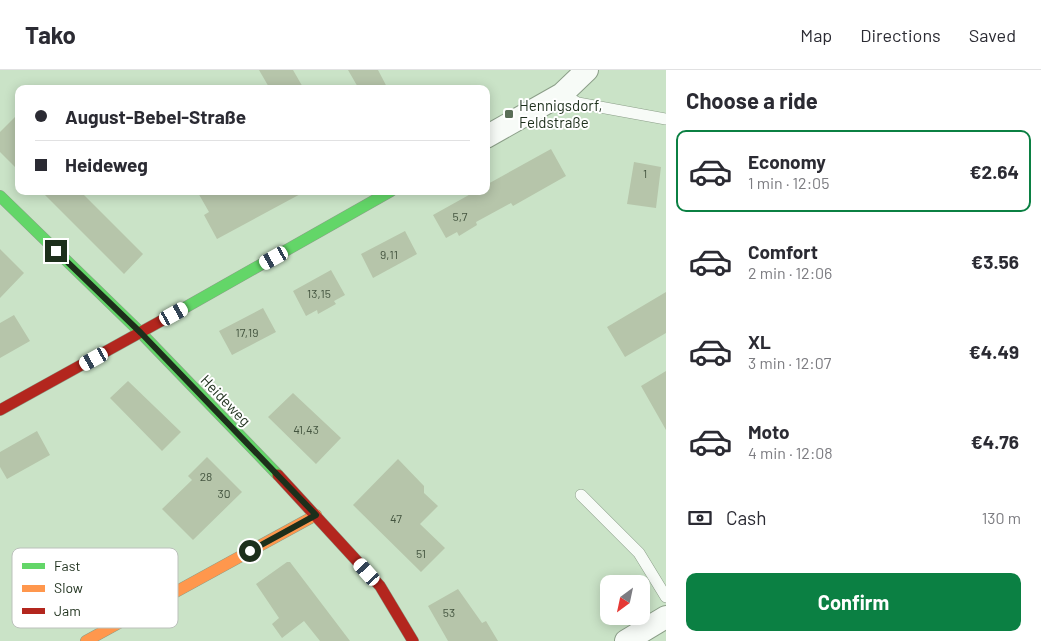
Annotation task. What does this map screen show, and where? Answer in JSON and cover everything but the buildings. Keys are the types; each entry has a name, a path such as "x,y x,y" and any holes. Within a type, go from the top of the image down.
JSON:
{"street":[{"path":"490,135 562,94 588,70"},
{"path":"0,410 141,333 384,195"},
{"name":"Heideweg","path":"0,196 141,333 316,515 380,586 413,641"},
{"path":"178,591 316,515"},
{"path":"626,641 666,617"},
{"path":"86,641 110,628"}],"lane":[{"path":"562,94 578,103 666,119"},
{"path":"581,495 639,553 666,597"}],"traffic: fast":[{"path":"179,311 384,195"},
{"path":"0,196 141,333 278,475"}],"traffic: slow":[{"path":"178,591 316,515"},
{"path":"86,641 110,628"}],"traffic: jam":[{"path":"0,410 179,311"},
{"path":"278,475 380,586 413,641"}],"place":[{"name":"Hennigsdorf, Feldstraße","path":"509,114"}],"route":[{"path":"56,251 141,333 316,515 250,551"}]}
